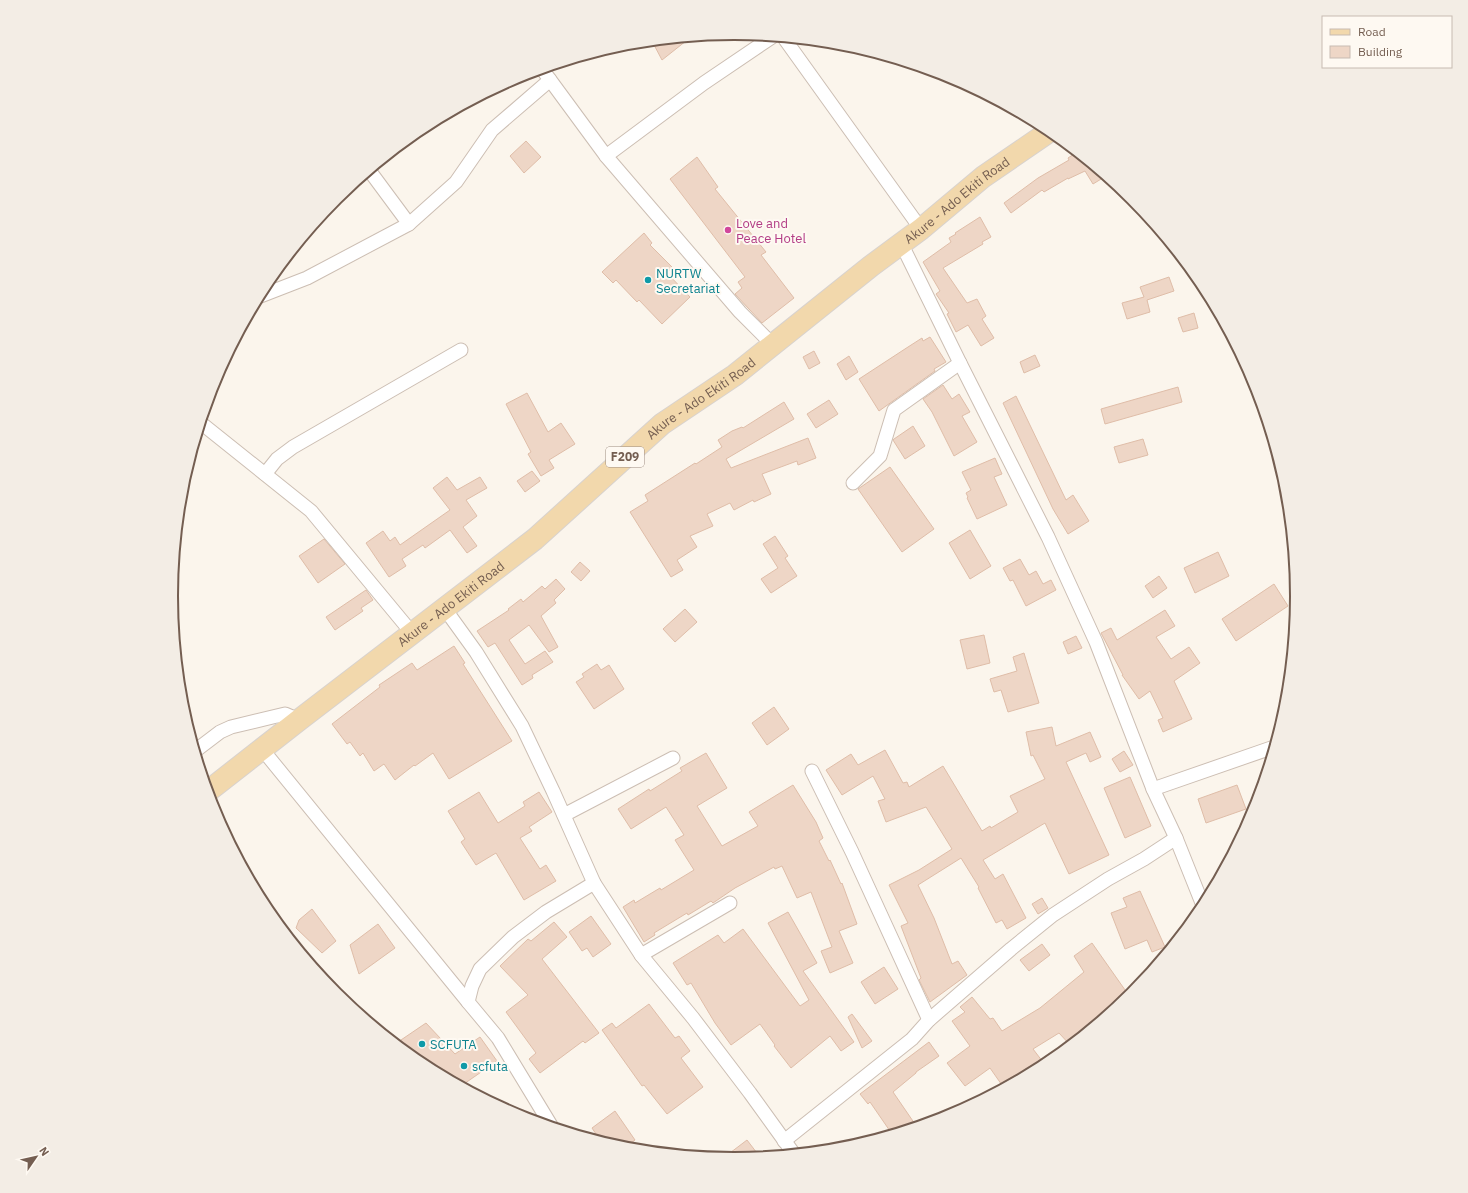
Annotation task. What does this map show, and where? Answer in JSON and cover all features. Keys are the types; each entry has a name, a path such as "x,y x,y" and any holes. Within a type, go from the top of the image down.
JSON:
{"main road":[{"name":"Akure - Ado Ekiti Road","path":"212,788 534,539 662,424 735,375 772,344 921,229 983,177 1044,134"}],"street":[{"path":"606,156 704,83 766,41"},
{"path":"788,43 921,229"},
{"path":"545,73 606,156 740,312 772,344"},
{"path":"267,294 307,278 409,224 456,182 492,130 550,80"},
{"path":"372,174 409,224"},
{"path":"901,243 1048,537 1096,642 1153,789 1176,838 1201,900"},
{"path":"265,474 277,459 293,447 461,350"},
{"path":"853,483 880,456 894,410 960,363"},
{"path":"204,426 311,511 412,633"},
{"path":"444,609 476,652 522,726 594,883 641,955 703,1030 791,1150"},
{"path":"198,748 220,732 231,727 285,714 299,720"},
{"path":"262,749 498,1038 548,1121"},
{"path":"1153,789 1270,749"},
{"path":"564,815 673,758"},
{"path":"812,771 852,852 929,1020"},
{"path":"784,1141 912,1039 929,1020 1053,915 1108,879 1144,859 1176,838"},
{"path":"468,1002 472,986 480,969 513,937 546,912 594,883"},
{"path":"641,955 730,904"}],"building":[{"path":"684,43 662,60 655,46"},
{"path":"526,141 541,157 524,173 510,156"},
{"path":"1073,155 1102,179 1093,184 1085,171 1068,178 1044,192 1042,190 1011,213 1004,203 1038,178 1069,160 1068,158"},
{"name":"Love and Peace Hotel","path":"697,157 718,187 715,189 766,252 761,255 794,298 762,323 735,294 742,288 738,282 745,277 670,179"},
{"path":"980,217 991,237 982,242 983,244 943,268 967,303 977,299 986,316 982,319 994,338 981,346 968,325 956,332 947,314 949,313 936,294 940,291 923,262 951,242 949,238 956,234 955,233"},
{"name":"NURTW Secretariat","path":"644,233 652,243 650,245 672,267 667,273 690,297 662,324 639,300 637,302 616,280 613,283 602,272"},
{"path":"1169,277 1174,291 1147,300 1150,312 1127,319 1122,303 1144,297 1140,287"},
{"path":"1194,313 1198,328 1183,332 1178,318"},
{"path":"930,337 946,362 934,369 935,371 879,411 859,379 922,338 923,341"},
{"path":"814,351 820,363 809,369 803,357"},
{"path":"1035,355 1040,366 1024,373 1020,362"},
{"path":"849,356 858,372 846,380 837,364"},
{"path":"943,385 952,399 959,394 970,412 962,416 977,442 954,456 932,412 923,399"},
{"path":"1178,387 1182,402 1105,424 1101,409"},
{"path":"527,393 548,432 561,423 575,444 549,460 554,468 541,476 528,454 531,452 506,404"},
{"path":"1016,396 1066,500 1073,495 1089,521 1068,534 1053,509 1003,403"},
{"path":"829,400 838,414 816,428 807,414"},
{"path":"784,402 794,419 726,459 731,468 808,438 816,458 798,465 797,461 762,474 771,494 754,502 753,500 734,510 730,503 707,514 713,526 690,536 697,547 677,560 683,570 671,577 630,512 648,501 645,495 722,447 718,440 732,431 742,427 743,428"},
{"path":"913,426 925,446 905,459 893,440"},
{"path":"1143,439 1148,455 1119,463 1114,447"},
{"path":"995,458 1002,474 994,477 1007,505 977,519 967,498 966,493 971,490 962,472"},
{"path":"890,467 934,529 902,552 858,489"},
{"path":"532,471 540,481 525,492 517,481"},
{"path":"447,477 457,490 480,477 487,488 466,500 477,516 463,527 477,546 467,553 450,530 425,548 423,545 402,559 406,566 389,577 366,543 383,531 390,541 395,537 400,545 450,510 433,488"},
{"path":"970,530 991,566 970,579 949,543"},
{"path":"775,536 788,556 785,558 797,576 771,593 761,579 778,568 763,544"},
{"path":"324,539 345,564 318,583 299,556"},
{"path":"1218,552 1229,576 1195,593 1184,568"},
{"path":"1020,559 1029,575 1036,571 1043,584 1051,580 1056,590 1026,606 1013,580 1010,581 1003,568"},
{"path":"580,562 590,571 581,581 571,572"},
{"path":"1159,576 1167,588 1153,598 1145,586"},
{"path":"556,579 565,589 554,600 556,603 541,616 558,647 549,652 529,625 509,640 525,664 545,651 553,662 532,675 533,678 522,685 495,643 488,647 477,631 509,610 508,609 521,599 523,602 542,586 545,589"},
{"path":"1274,584 1288,606 1236,641 1222,619"},
{"path":"366,590 373,600 361,608 363,611 335,630 326,617"},
{"path":"685,609 697,622 675,642 663,629"},
{"path":"1165,610 1175,626 1156,637 1171,659 1189,647 1200,663 1174,681 1192,719 1163,732 1158,720 1163,718 1150,691 1139,699 1122,675 1101,633 1111,628 1117,640"},
{"path":"984,635 990,663 967,669 960,640"},
{"path":"1076,636 1082,648 1068,654 1063,642"},
{"path":"454,646 465,663 463,664 512,741 449,779 433,753 415,766 414,765 395,780 384,764 374,771 363,753 360,756 350,742 347,744 332,724 380,687 379,685 412,663 417,670"},
{"path":"1024,653 1039,703 1008,712 1001,690 994,692 990,679 1017,671 1013,657"},
{"path":"597,664 601,670 609,665 624,689 594,709 576,682 584,677 582,674"},
{"path":"774,707 789,729 767,745 752,723"},
{"path":"1052,727 1056,746 1090,732 1101,757 1090,762 1086,753 1066,762 1109,855 1069,874 1045,823 983,860 995,879 1003,874 1026,918 1007,929 1002,920 996,923 978,888 979,887 961,858 918,885 934,918 952,964 958,961 967,975 930,1002 919,980 921,978 901,926 908,923 889,885 919,870 952,849 926,807 886,822 878,801 885,799 873,776 842,795 826,770 851,754 858,765 885,750 903,783 907,782 909,787 943,766 982,831 990,826 991,828 1018,812 1010,796 1045,779 1033,755 1031,756 1026,732"},
{"path":"1124,751 1133,765 1120,772 1112,759"},
{"path":"706,753 727,788 697,806 722,846 758,826 749,812 793,785 816,822 823,838 819,841 841,884 842,883 857,924 839,931 853,963 830,973 821,951 832,947 811,892 797,898 782,866 775,869 774,867 735,888 713,903 711,901 688,915 687,913 654,933 655,935 644,942 623,907 634,900 635,903 660,888 661,890 694,870 675,840 684,835 666,807 631,829 618,809 649,789 650,791 682,771 680,768"},
{"path":"1130,777 1151,826 1125,838 1104,788"},
{"path":"1237,785 1246,809 1206,823 1198,799"},
{"path":"479,792 498,823 525,806 523,802 539,792 552,812 529,827 532,831 520,838 540,869 546,865 556,881 524,900 496,853 476,865 461,842 465,839 448,811"},
{"path":"1140,891 1165,947 1152,952 1147,940 1125,949 1111,913 1127,907 1123,898"},
{"path":"1042,898 1048,908 1038,914 1032,904"},
{"path":"312,909 336,941 322,953 296,928 299,920"},
{"path":"788,912 817,963 803,971 854,1042 841,1051 830,1036 791,1068 774,1046 775,1045 760,1024 731,1045 715,1023 691,983 687,985 673,963 718,935 724,943 743,929 800,1006 809,1000 768,923"},
{"path":"591,916 611,944 593,957 587,948 582,951 569,932"},
{"path":"554,922 567,937 542,959 599,1033 585,1043 583,1041 540,1073 529,1059 536,1053 506,1012 528,995 500,966 528,939 531,941"},
{"path":"378,924 395,948 359,974 350,945"},
{"path":"1092,943 1126,992 1101,1015 1067,1042 1059,1033 1033,1049 1041,1060 1012,1078 1001,1084 990,1068 965,1086 947,1063 970,1046 952,1021 965,1012 960,1007 972,997 990,1019 993,1018 1002,1031 1040,1008 1084,972 1074,956"},
{"path":"1042,944 1050,955 1029,971 1020,960"},
{"path":"884,967 898,989 875,1004 861,982"},
{"path":"649,1004 675,1038 679,1036 690,1051 681,1058 703,1087 667,1114 644,1085 642,1086 602,1030 612,1023 616,1028"},
{"path":"852,1014 872,1041 862,1048 848,1017"},
{"path":"426,1023 455,1054 480,1037 497,1061 465,1083 425,1059 399,1041"},
{"path":"929,1042 939,1056 916,1072 893,1092 914,1123 890,1130 870,1102 868,1104 860,1094"},
{"path":"615,1111 635,1140 631,1143 597,1136 592,1128"},
{"path":"747,1140 756,1152 734,1153 730,1153"}],"place":[{"name":"Love and Peace Hotel","path":"728,230"},
{"name":"NURTW Secretariat","path":"648,280"},
{"name":"SCFUTA","path":"422,1044"},
{"name":"scfuta","path":"464,1066"}]}
